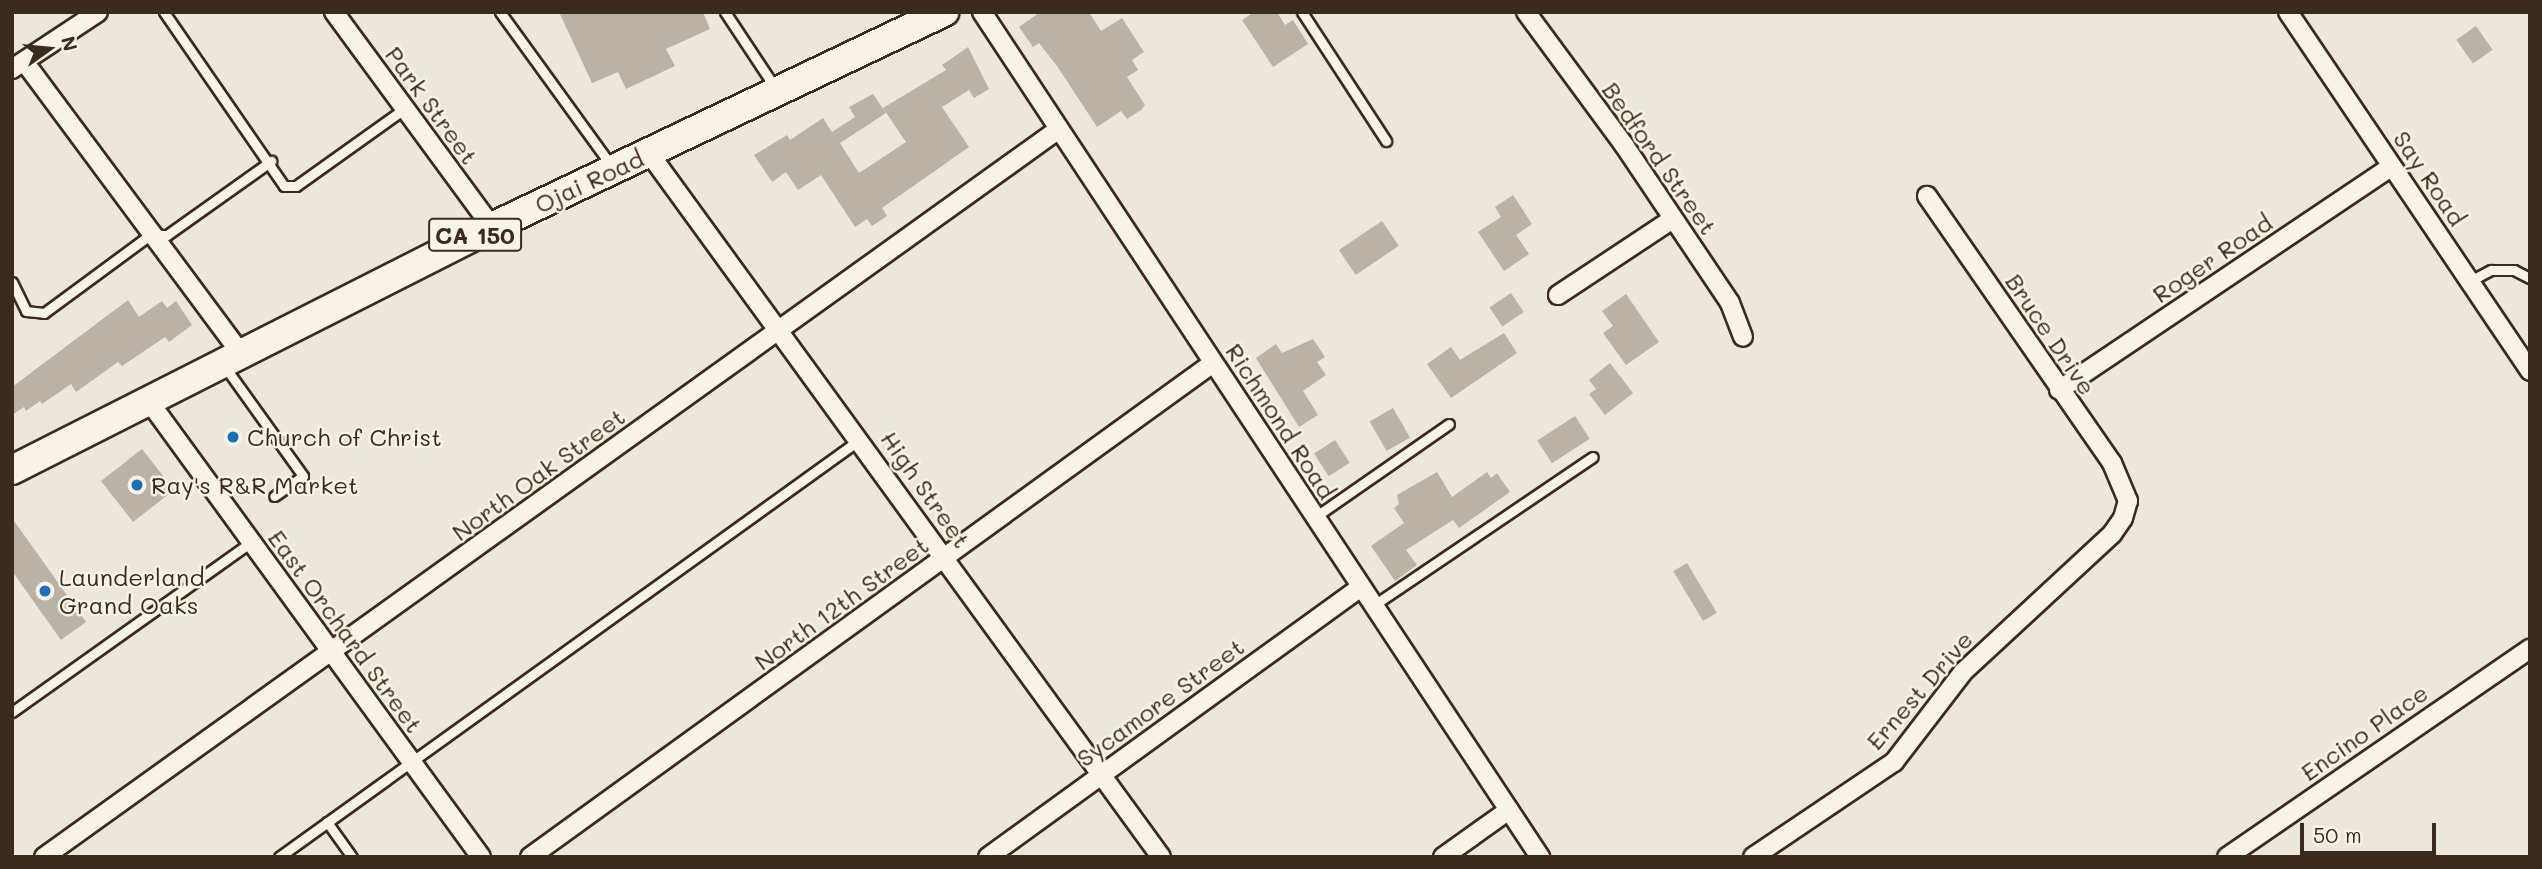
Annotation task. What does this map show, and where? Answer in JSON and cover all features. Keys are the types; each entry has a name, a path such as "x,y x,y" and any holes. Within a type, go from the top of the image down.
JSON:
{"main road":[{"name":"Ojai Road","path":"12,470 492,227 941,13"}],"street":[{"path":"98,12 19,66 151,234 231,358"},
{"name":"Park Street","path":"334,12 492,227"},
{"name":"Richmond Road","path":"982,12 1540,857"},
{"name":"Bedford Street","path":"1526,12 1730,303 1743,337"},
{"name":"Say Road","path":"2288,12 2530,371"},
{"name":"North Oak Street","path":"44,857 1059,129"},
{"name":"High Street","path":"649,153 776,332 861,439 1161,857"},
{"name":"Roger Road","path":"2059,390 2392,166"},
{"name":"Bruce Drive","path":"1927,196 2112,463 2127,501"},
{"path":"1558,295 1673,219"},
{"name":"North 12th Street","path":"530,857 1213,363"},
{"name":"East Orchard Street","path":"148,400 481,857"},
{"name":"Ernest Drive","path":"1753,857 1894,762 1963,672 2112,534 2127,501"},
{"name":"Sycamore Street","path":"988,857 1361,587"},
{"name":"Encino Place","path":"2227,857 2530,649"},
{"path":"1443,857 1509,810"}],"lane":[{"path":"164,12 271,161 279,182 296,186 404,109"},
{"path":"500,12 614,169"},
{"path":"725,12 778,91"},
{"path":"1302,12 1386,141"},
{"path":"12,282 14,296 26,310 44,313 151,234 167,235 271,161"},
{"path":"2470,281 2491,270 2514,270 2530,278"},
{"path":"231,358 303,476 274,496"},
{"path":"1315,517 1449,424"},
{"path":"279,857 861,439"},
{"path":"1374,606 1594,457"},
{"path":"12,712 251,542"},
{"path":"327,822 352,857"}],"building":[{"path":"559,12 703,12 710,29 666,49 675,66 626,89 618,72 592,83"},
{"path":"1040,12 1089,12 1101,31 1122,18 1144,52 1132,60 1138,70 1127,77 1145,105 1141,110 1127,119 1121,111 1097,127 1057,66 1039,43 1033,47 1019,27"},
{"path":"1254,12 1277,12 1285,25 1293,20 1308,44 1273,67 1242,20"},
{"path":"2476,26 2493,50 2473,64 2456,40"},
{"path":"968,47 989,89 974,98 969,90 942,107 969,147 882,208 887,216 872,226 867,219 855,227 821,175 798,190 786,172 772,182 754,155 787,135 790,140 823,118 832,132 855,117 849,107 873,94 886,113 840,143 859,173 906,142 883,108 946,70 942,65"},
{"path":"1513,195 1532,224 1516,235 1529,254 1504,271 1478,232 1501,217 1495,207"},
{"path":"1382,221 1399,246 1356,275 1339,250"},
{"path":"1511,293 1524,312 1502,327 1489,308"},
{"path":"1626,294 1659,342 1626,365 1603,333 1613,326 1602,311"},
{"path":"128,300 139,317 162,301 167,308 176,301 192,325 169,342 165,337 122,366 118,362 76,392 71,384 42,404 40,401 26,411 24,407 12,415 12,387"},
{"path":"1504,333 1517,353 1451,398 1427,364 1451,347 1460,360"},
{"path":"1313,339 1325,357 1317,362 1326,375 1303,391 1318,415 1299,427 1256,358 1276,344 1282,353"},
{"path":"1610,363 1633,393 1605,415 1589,394 1596,389 1589,380"},
{"path":"1393,408 1410,437 1387,451 1370,422"},
{"path":"1575,416 1590,439 1552,463 1537,441"},
{"path":"1335,440 1350,463 1329,476 1314,454"},
{"name":"Ray's R&R Market","path":"142,449 174,490 133,522 101,481"},
{"path":"1437,472 1452,497 1487,472 1491,478 1497,473 1510,492 1459,528 1453,520 1406,550 1417,565 1395,581 1371,546 1404,523 1394,508 1399,504 1397,495"},
{"path":"12,518 86,622 61,640 12,571"},
{"path":"1687,563 1717,613 1703,621 1673,571"}],"place":[{"name":"Church of Christ","path":"233,437"},
{"name":"Ray's R&R Market","path":"137,485"},
{"name":"Launderland Grand Oaks","path":"45,591"}]}
